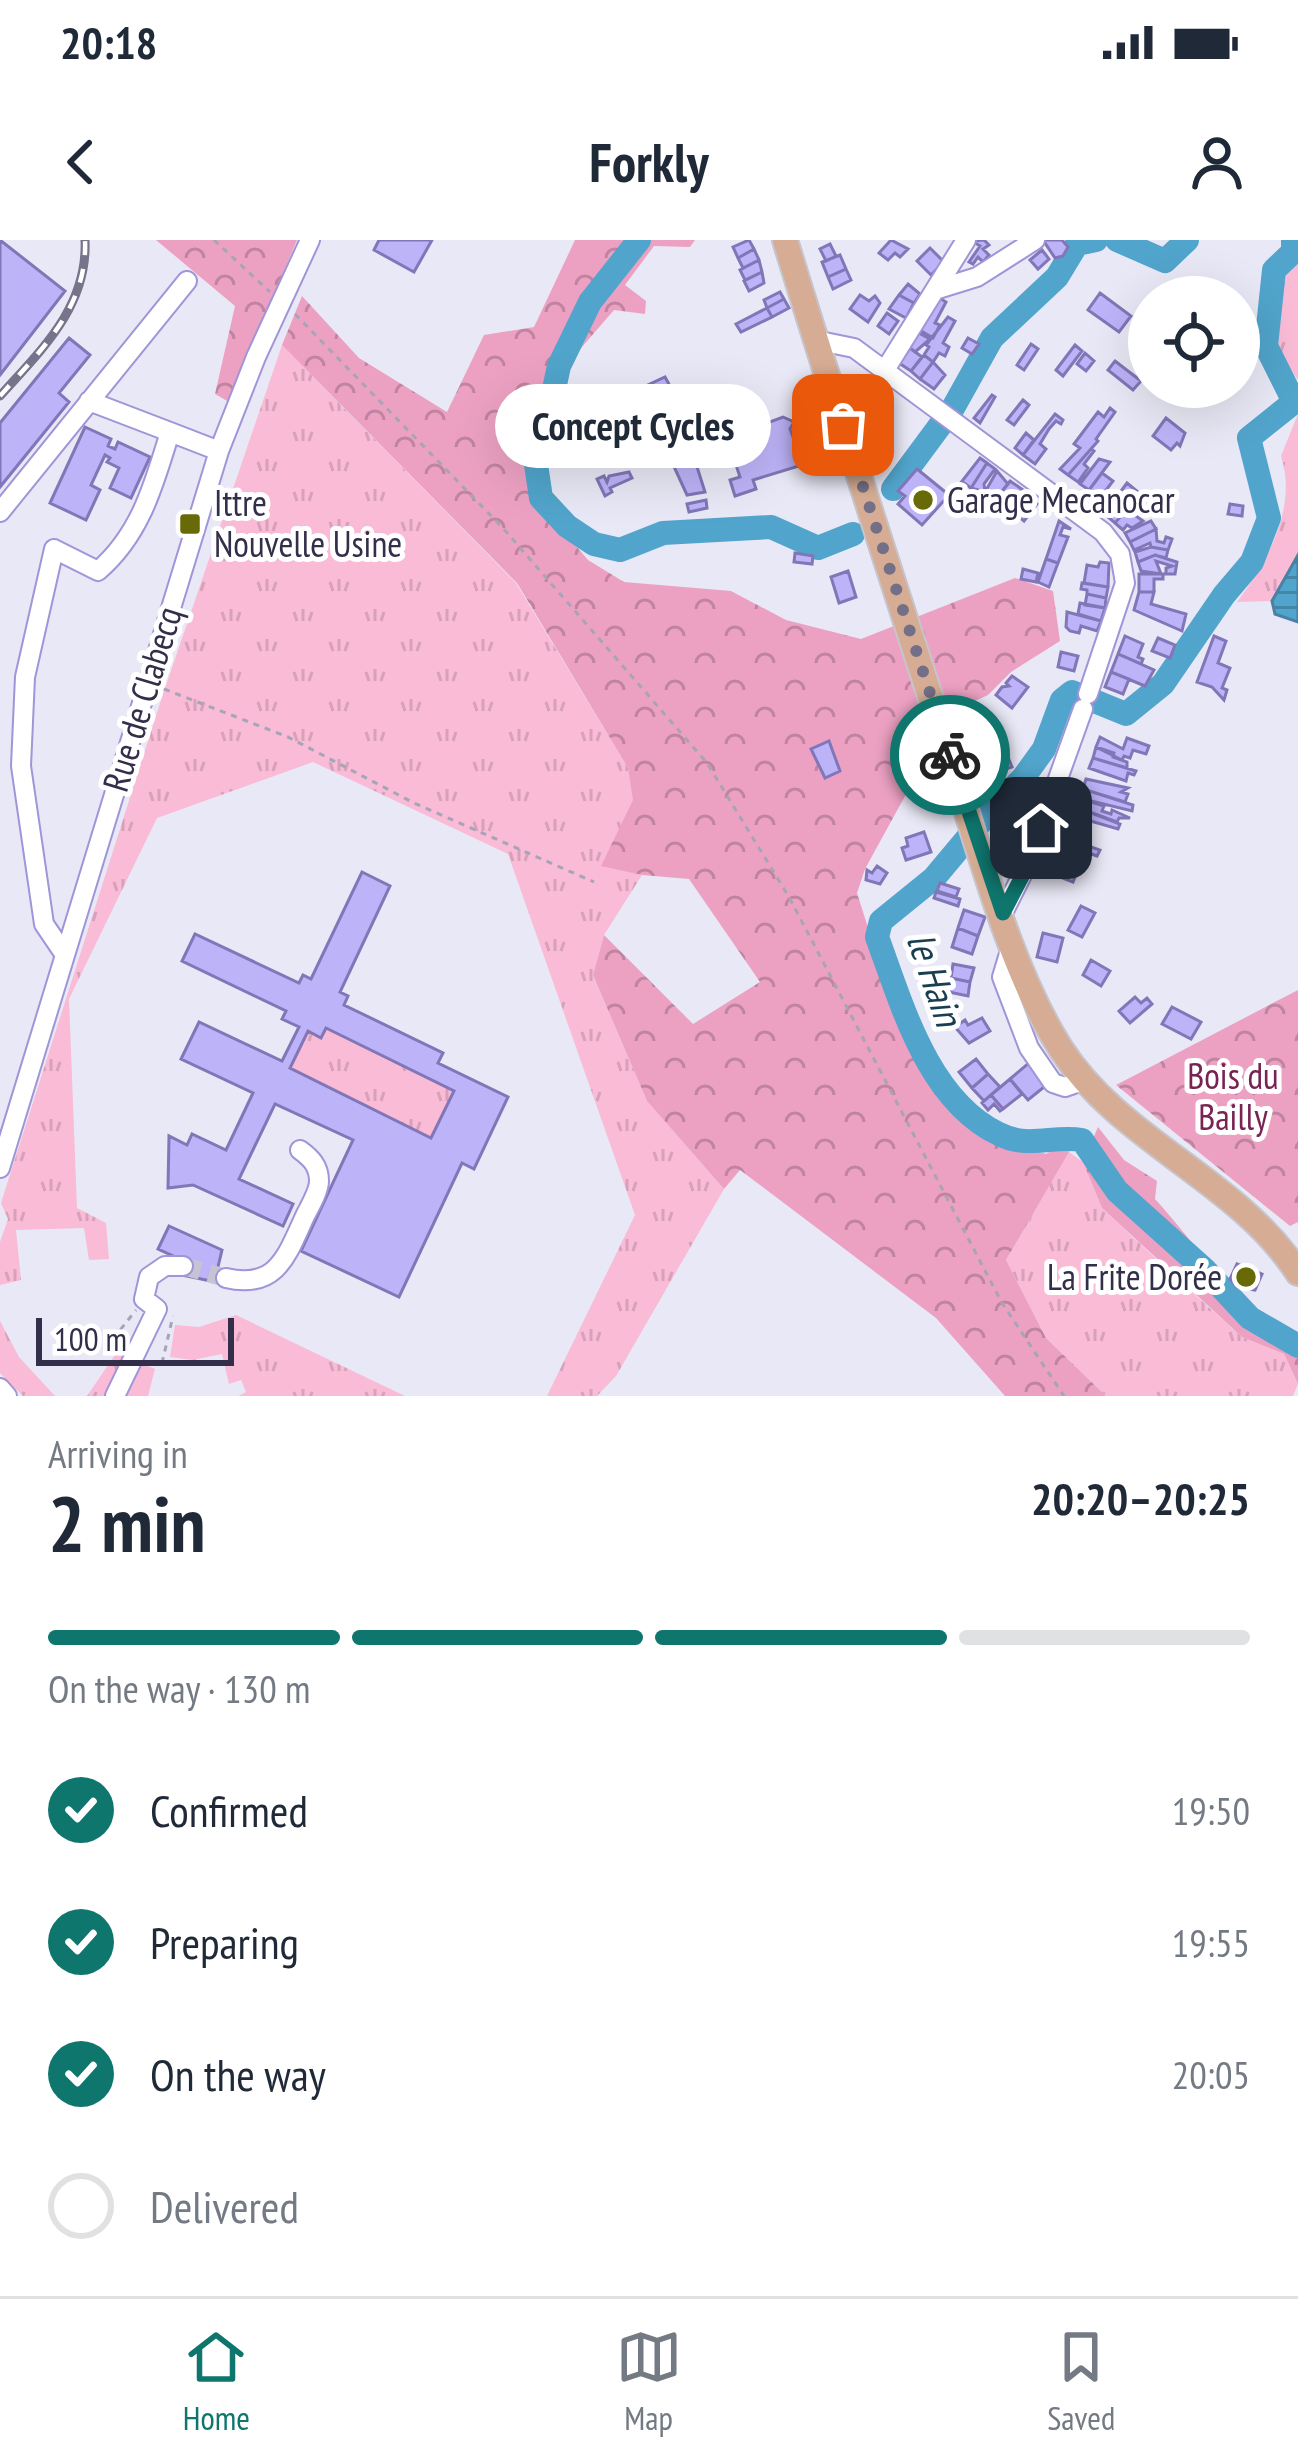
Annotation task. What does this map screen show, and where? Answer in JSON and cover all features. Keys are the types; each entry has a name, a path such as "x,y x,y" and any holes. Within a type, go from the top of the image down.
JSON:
{"main road":[{"path":"785,240 1012,944 1048,1026 1085,1080 1247,1214 1298,1273"}],"street":[{"name":"Rue de Clabecq","path":"0,1168 219,451 310,240"},
{"path":"885,370 966,240"},
{"path":"935,290 977,277 1035,240"},
{"path":"0,512 187,280"},
{"path":"815,340 854,348 1103,532 1120,554 1125,583 1028,865 1003,913"},
{"path":"89,401 219,451"},
{"path":"65,955 44,924 21,766 25,677 54,549 98,571 109,561 145,512 170,432"},
{"path":"226,1278 249,1283 266,1277 284,1260 320,1183 314,1160 300,1150"},
{"path":"115,1396 158,1309 144,1299 149,1276 165,1266 183,1266"},
{"path":"0,1388 7,1396"}],"path":[{"path":"214,240 243,271 281,300 502,527 707,764 790,896 1002,1303 1064,1396"},
{"path":"146,682 287,737 414,803 594,882"},
{"path":"113,1340 144,1299"},
{"path":"163,1363 172,1316"}],"green space":[{"path":"156,240 297,240 229,402 215,394 235,306"},
{"path":"575,240 695,240 690,247 654,246 625,285 646,301 645,314 614,310 575,355 550,364 552,382 529,414 524,442 529,490 588,560 624,582 731,591 786,620 861,639 1015,578 1053,591 1060,641 1011,672 988,695 951,712 865,869 857,893 896,1016 986,1135 1046,1154 1079,1135 1006,1260 1046,1338 1106,1396 1005,1396 936,1318 740,1170 724,1189 647,1101 593,975 604,935 693,1024 760,982 689,879 601,866 633,800 628,768 517,583 282,345 302,296 359,358 447,412 484,335 534,327"},
{"path":"1298,259 1298,380 1280,356 1273,336 1282,306 1282,277"},
{"path":"282,345 516,583 628,768 634,800 602,865 642,875 604,935 593,975 647,1101 724,1189 616,1376 597,1396 547,1396 635,1215 508,854 313,762 157,818 69,999 77,1208 106,1223 109,1259 89,1260 84,1228 16,1230 21,1280 0,1285 0,1242 8,1219 1,1203 162,697"},
{"path":"1298,414 1298,555 1272,601 1237,602 1277,534 1286,495 1281,456"},
{"name":"Bois du Bailly","path":"1298,990 1298,1222 1290,1226 1116,1085"},
{"path":"326,1028 454,1091 431,1138 290,1068 308,1031 321,1038"},
{"path":"1098,1127 1124,1160 1157,1181 1155,1199 1220,1277 1276,1327 1298,1338 1298,1384 1284,1354 1242,1337 1102,1208 1083,1162"},
{"path":"1069,1152 1083,1162 1102,1208 1242,1337 1284,1354 1298,1384 1293,1396 1106,1396 1046,1338 1006,1260"},
{"path":"236,1315 405,1396 239,1396 246,1392 241,1380 229,1384 222,1354 193,1360 170,1357 175,1325 199,1327"},
{"path":"0,1321 19,1357 55,1396 23,1396 0,1373"},
{"path":"117,1352 126,1356 105,1396 87,1396"},
{"path":"140,1363 155,1369 148,1396 124,1396"}],"water":[{"path":"1298,555 1298,622 1275,614 1272,601"}],"building":[{"path":"0,240 65,291 0,375"},
{"path":"379,240 432,240 414,272 374,250"},
{"path":"749,240 754,249 738,258 733,247"},
{"path":"891,240 908,249 888,260 879,253"},
{"path":"984,240 989,245 983,249 989,255 983,262 978,257 973,264 969,262 980,246 972,241"},
{"path":"1043,240 1062,240 1068,247 1063,256 1055,258"},
{"path":"830,244 836,256 826,261 820,249"},
{"path":"930,248 944,262 931,275 917,261"},
{"path":"754,249 759,260 743,268 738,258"},
{"path":"1042,250 1049,259 1038,269 1030,260"},
{"path":"840,255 846,269 828,277 822,262"},
{"path":"759,260 762,272 745,280 740,270"},
{"path":"846,269 851,280 833,289 828,277"},
{"path":"762,272 764,283 749,291 744,281"},
{"path":"908,284 920,294 914,303 899,295"},
{"path":"780,292 784,299 767,308 764,300"},
{"path":"1100,293 1128,314 1128,320 1119,332 1088,310"},
{"path":"860,295 869,301 875,296 880,303 868,322 850,309"},
{"path":"899,295 914,303 906,318 889,309"},
{"path":"936,296 946,302 933,338 918,329"},
{"path":"784,299 789,308 772,317 767,308"},
{"path":"767,308 772,317 741,332 736,324"},
{"path":"887,313 898,321 889,334 878,326"},
{"path":"948,317 955,321 943,343 949,347 945,356 939,353 933,362 924,355 926,345"},
{"path":"917,332 930,339 915,352 910,348"},
{"path":"69,338 90,355 59,393 69,402 0,487 0,423"},
{"path":"968,338 979,344 972,354 962,348"},
{"path":"1031,344 1038,349 1024,370 1017,365"},
{"path":"1075,345 1082,351 1063,376 1056,370"},
{"path":"910,348 922,357 911,371 899,363"},
{"path":"1085,353 1094,361 1086,371 1077,364"},
{"path":"924,355 933,362 920,379 911,371"},
{"path":"1115,361 1128,371 1128,386 1108,370"},
{"path":"933,362 945,375 934,389 920,379"},
{"path":"665,377 687,417 613,456 598,429 638,407 631,393"},
{"path":"995,397 980,423 974,418"},
{"path":"1023,400 1029,405 1014,425 1007,420"},
{"path":"1110,408 1115,412 1098,441 1068,475 1060,469 1080,448 1074,444 1098,412 1104,417"},
{"path":"1055,414 1063,420 1049,429 1040,444 1046,449 1035,464 1023,455"},
{"path":"783,417 794,422 790,429 796,445 808,451 802,465 753,480 756,489 735,496 730,480 740,477 727,438"},
{"path":"1166,418 1185,433 1180,446 1177,443 1171,450 1153,436"},
{"path":"85,427 111,439 108,446 115,449 118,442 150,457 131,498 110,488 119,468 107,462 110,458 105,455 91,485 100,490 86,520 50,503"},
{"path":"1026,433 1034,440 1023,455 1015,448"},
{"path":"1091,449 1084,464 1088,468 1078,482 1068,475"},
{"path":"692,451 705,492 687,495 670,458"},
{"path":"980,458 987,463 971,488 959,485"},
{"path":"1099,459 1110,462 1089,490 1080,484"},
{"path":"987,463 995,469 984,484 985,492 971,488"},
{"name":"Garage Mecanocar","path":"917,469 949,495 922,525 898,504 905,496 898,491"},
{"path":"997,471 1008,484 992,498 985,492"},
{"path":"629,472 632,478 610,488 612,492 605,496 597,479 604,476 607,482 609,476"},
{"path":"1102,473 1113,481 1100,498 1089,490"},
{"path":"1010,481 1026,492 1011,512 1001,505 999,495"},
{"path":"1127,483 1144,497 1133,502 1115,523 1108,517 1120,503 1115,499"},
{"path":"1025,494 1037,504 1024,521 1012,511"},
{"path":"1145,496 1158,500 1157,505 1136,508 1132,513 1143,521 1123,530 1115,523"},
{"path":"706,500 707,508 689,512 687,504"},
{"path":"1230,504 1243,506 1242,516 1228,514"},
{"path":"1059,521 1071,529 1063,527 1060,535 1068,537 1058,563 1046,559"},
{"path":"1151,521 1156,529 1130,542 1125,533"},
{"path":"1156,529 1157,541 1172,539 1168,550 1150,543 1134,550 1130,542"},
{"path":"1151,547 1168,550 1166,558 1155,555 1138,562 1135,552"},
{"path":"795,553 813,556 812,564 794,562"},
{"path":"1155,555 1177,562 1175,574 1166,574 1172,566 1156,561 1161,574 1141,571 1138,562"},
{"path":"1046,559 1058,563 1049,587 1038,582"},
{"path":"1100,562 1109,563 1108,587 1084,583 1087,565 1098,567"},
{"path":"1023,569 1038,573 1036,582 1021,579"},
{"path":"848,571 856,597 839,603 831,577"},
{"path":"1139,574 1163,574 1163,579 1154,579 1154,592 1139,592"},
{"path":"1082,583 1108,587 1106,598 1087,594"},
{"path":"1139,592 1154,592 1151,604 1186,614 1182,631 1134,610"},
{"path":"1087,594 1106,598 1105,608 1085,605"},
{"path":"1080,603 1105,608 1101,621 1078,614"},
{"path":"1067,612 1101,621 1097,631 1081,626 1079,633 1070,631"},
{"path":"1125,636 1143,644 1138,657 1143,659 1141,664 1118,654"},
{"path":"1214,636 1226,641 1218,663 1230,668 1222,688 1227,690 1224,700 1212,687 1197,682"},
{"path":"1158,638 1175,645 1170,658 1152,651"},
{"path":"1061,652 1078,656 1074,671 1058,667"},
{"path":"1118,654 1154,670 1145,686 1111,672"},
{"path":"1111,672 1129,679 1123,694 1105,687"},
{"path":"1012,676 1028,687 1012,708 996,695 1009,686 1006,683"},
{"path":"991,715 1012,767 993,773 971,722"},
{"path":"1100,737 1123,749 1127,738 1149,746 1146,754 1133,750 1130,758 1122,760 1096,747"},
{"path":"829,741 840,771 825,778 811,749"},
{"path":"1096,747 1114,753 1113,757 1127,762 1127,768 1093,758"},
{"path":"1093,758 1136,771 1128,773 1126,781 1089,768"},
{"path":"1086,779 1128,788 1121,792 1128,794 1125,802 1083,789"},
{"path":"1083,789 1133,805 1132,811 1079,798"},
{"path":"1079,798 1104,806 1102,811 1130,818 1117,822 1076,807"},
{"path":"1076,807 1120,824 1118,829 1073,816"},
{"path":"1010,822 1026,825 1017,850 1001,845"},
{"path":"924,832 931,852 906,860 902,848 908,846 906,838"},
{"path":"1065,838 1100,850 1097,856 1089,853 1085,865 1059,856"},
{"path":"1059,856 1080,864 1073,882 1052,874"},
{"path":"877,866 887,873 880,884 866,880 867,870 872,873"},
{"path":"362,872 390,886 340,992 348,996 344,1005 443,1053 438,1063 508,1097 474,1169 462,1163 399,1297 301,1251 353,1140 275,1104 239,1179 293,1204 283,1226 193,1185 168,1188 169,1136 187,1145 192,1134 226,1150 253,1093 181,1059 199,1022 282,1061 299,1027 282,1019 286,1011 182,961 195,934 299,983 303,975 311,979","holes":["326,1028 454,1091 431,1138 290,1068 308,1031 321,1038"]},
{"path":"940,883 959,889 956,897 937,891"},
{"path":"936,892 960,899 958,906 934,898"},
{"path":"1081,906 1095,913 1082,937 1068,930"},
{"path":"964,910 985,917 978,936 958,928"},
{"path":"958,928 978,936 972,954 952,947"},
{"path":"1043,933 1063,938 1057,962 1037,957"},
{"path":"1091,960 1110,971 1101,986 1083,975"},
{"path":"953,964 974,968 970,982 951,978"},
{"path":"951,978 970,982 968,996 949,992"},
{"path":"1135,997 1141,1003 1147,998 1152,1004 1130,1023 1119,1011"},
{"path":"1172,1007 1201,1022 1191,1039 1162,1024"},
{"path":"982,1018 990,1031 969,1043 955,1027 965,1020 968,1025"},
{"path":"976,1059 988,1074 972,1088 959,1072"},
{"path":"1030,1062 1049,1083 1028,1100 1010,1079"},
{"path":"988,1074 1000,1087 984,1101 972,1088"},
{"path":"1010,1079 1022,1094 1003,1109 991,1095"},
{"path":"991,1095 1003,1109 994,1104 988,1110 982,1103"},
{"path":"169,1226 222,1250 217,1271 228,1273 225,1284 182,1275 184,1261 158,1249"},
{"name":"La Frite Dorée","path":"1237,1264 1262,1274 1255,1290 1237,1287 1230,1279"}],"waterway":[{"name":"le Hain","path":"639,240 590,302 559,366 553,394 530,424 541,498 567,526 594,544 620,550 663,533 771,527 818,548 853,534"},
{"name":"le Hain","path":"893,489 953,408 992,338 1057,277 1077,244 1096,240"},
{"name":"le Hain","path":"1117,240 1165,261 1187,240"},
{"name":"le Hain","path":"1293,240 1293,252 1274,270 1266,346 1294,402 1249,438 1269,518 1252,562 1163,684 1126,714 1072,692 1062,700 1044,749 1023,778 934,878 881,921 877,937 921,1048 936,1075 974,1119 1010,1138 1082,1140 1117,1191 1205,1270 1250,1318 1298,1346"}],"tunnel":[{"path":"183,1266 226,1278"}],"railway":[{"path":"0,396 46,344 70,307 84,264 85,240"}],"way so far":[{"path":"843,425 950,755"}],"place":[{"name":"Concept Cycles","path":"843,425"},
{"name":"Garage Mecanocar","path":"923,500"},
{"name":"Ittre Nouvelle Usine","path":"190,524"},
{"name":"La Frite Dorée","path":"1246,1277"}],"route":[{"path":"950,755 1003,913 1041,828"}]}
